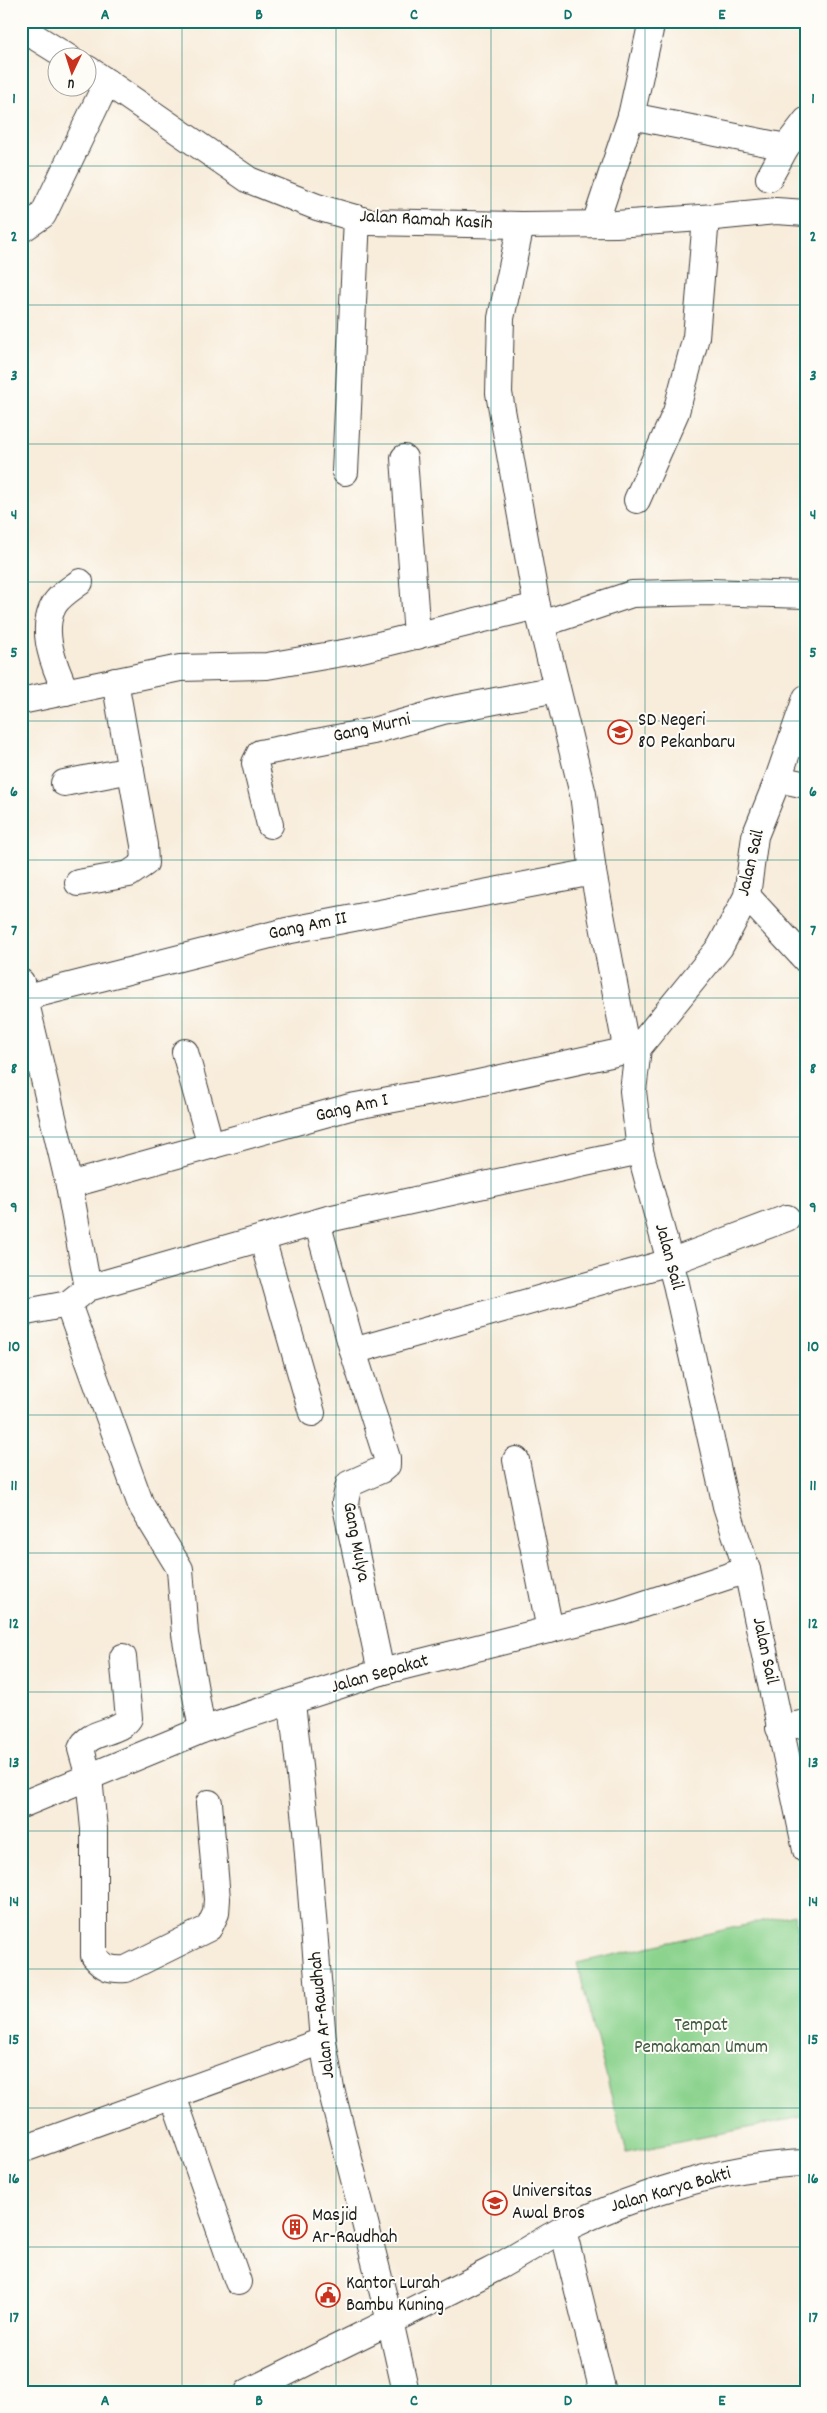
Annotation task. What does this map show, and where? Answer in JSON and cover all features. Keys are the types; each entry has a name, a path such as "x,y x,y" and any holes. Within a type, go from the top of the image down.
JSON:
{"street":[{"path":"594,224 632,116 652,21"},
{"path":"21,28 53,48"},
{"name":"Jalan Ramah Kasih","path":"98,77 248,180 317,207 369,222 520,225 594,224 706,218 776,211 806,212"},
{"path":"21,230 43,215 88,98"},
{"path":"632,116 786,147"},
{"path":"769,178 786,147 806,121"},
{"path":"345,472 357,218"},
{"path":"637,500 676,412 696,337 706,218"},
{"path":"520,225 501,318 499,393 540,615 583,794 593,872 632,1050"},
{"path":"404,458 417,636"},
{"path":"66,692 56,671 51,650 48,622 54,605 80,582"},
{"path":"21,701 180,668 266,666 354,651 417,636 540,615 632,594 709,592 806,595"},
{"path":"78,883 130,874 145,864 144,845 115,681"},
{"name":"Gang Murni","path":"270,826 254,763 260,754 372,731 443,711 557,689"},
{"name":"Jalan Sail","path":"806,698 778,779 755,836 747,896 720,947 632,1050 633,1091 640,1151 670,1262 726,1506 747,1570 806,1850"},
{"path":"64,782 131,770"},
{"path":"778,779 806,785"},
{"name":"Gang Am II","path":"24,999 286,930 593,872"},
{"path":"747,896 806,960"},
{"path":"24,999 69,1185 88,1288"},
{"name":"Gang Am I","path":"69,1185 350,1107 460,1087 632,1050"},
{"path":"185,1052 211,1146"},
{"path":"21,1313 68,1304 88,1288 317,1222 466,1187 640,1151"},
{"path":"353,1351 670,1262 787,1218"},
{"name":"Gang Mulya","path":"317,1222 353,1351 387,1458 387,1465 380,1470 349,1484 345,1502 381,1672"},
{"path":"262,1238 312,1413"},
{"path":"68,1304 141,1505 180,1569 185,1634 202,1730"},
{"path":"516,1460 550,1630"},
{"name":"Jalan Sepakat","path":"21,1805 202,1730 381,1672 620,1612 747,1570"},
{"path":"123,1657 129,1718 126,1723 98,1734 82,1745 82,1754 89,1777 95,1866 94,1956 102,1966 112,1970 126,1969 209,1928 216,1913 217,1899 209,1803"},
{"name":"Jalan Ar-Raudhah","path":"292,1702 308,1848 323,2041 331,2089 390,2320 406,2392"},
{"path":"779,1728 806,1723"},
{"path":"21,2150 323,2041"},
{"path":"173,2096 238,2282"},
{"name":"Jalan Karya Bakti","path":"248,2392 488,2272 563,2230 612,2207 693,2182 774,2164 806,2163"},
{"path":"563,2230 604,2392"}],"green space":[{"name":"Tempat Pemakaman Umum","path":"794,1914 806,1987 806,2116 626,2153 577,1963"}],"place":[{"name":"SD Negeri 80 Pekanbaru","path":"620,732"},
{"name":"Universitas Awal Bros","path":"495,2203"},
{"name":"Masjid Ar-Raudhah","path":"295,2227"},
{"name":"Kantor Lurah Bambu Kuning","path":"328,2295"}]}
